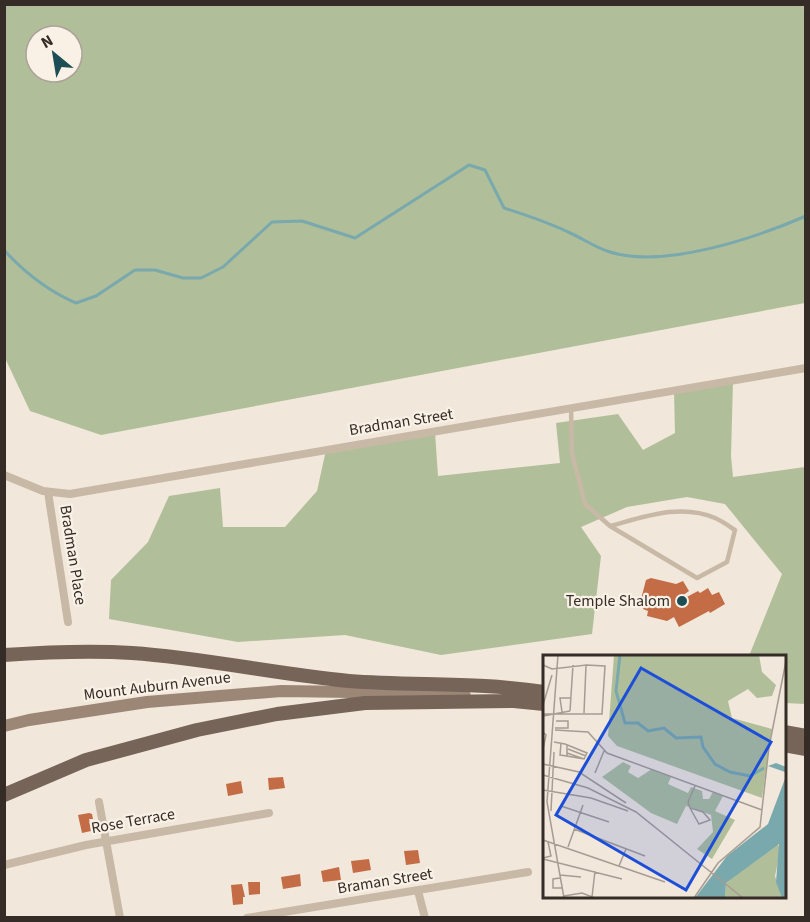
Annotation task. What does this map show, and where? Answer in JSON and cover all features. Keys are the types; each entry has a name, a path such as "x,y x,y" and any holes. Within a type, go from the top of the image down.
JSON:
{"main road":[{"path":"4,655 85,651 131,653 266,672 351,681 387,682"},
{"name":"Mount Auburn Avenue","path":"314,691 387,682 456,684 543,692"},
{"name":"Mount Auburn Avenue","path":"4,726 147,702 226,694 314,691 424,693 543,704"},
{"path":"4,795 86,760 236,721 365,703 514,701"},
{"path":"786,732 806,736"},
{"path":"786,745 806,749"}],"street":[{"name":"Bradman Street","path":"4,475 36,489 70,494 806,368"},
{"name":"Bradman Place","path":"48,492 68,622"},
{"path":"99,802 120,918"},
{"name":"Rose Terrace","path":"4,866 106,841 269,813"},
{"name":"Braman Street","path":"247,918 528,872"},
{"path":"418,891 425,918"}],"lane":[{"path":"571,408 572,453 585,504 610,526 697,578 727,562 735,530 715,518 680,510 610,526"}],"green space":[{"path":"5,5 805,5 805,303 101,435 30,411 5,358"},
{"path":"733,381 731,456 733,477 805,467 805,704 786,703 786,655 749,655 782,574 725,504 687,497 627,507 581,527 601,556 592,634 441,655 345,635 238,642 109,619 111,580 148,542 169,496 220,488 223,527 285,527 317,491 326,450 435,432 438,476 560,463 556,423 618,414 643,450 675,433 674,391"}],"building":[{"name":"Temple Shalom","path":"651,578 676,584 683,581 689,591 682,596 683,599 708,588 712,595 719,592 725,604 679,627 674,617 667,621 647,616 648,611 643,609 645,604 640,603 646,580"},
{"path":"283,777 285,788 269,790 268,778"},
{"path":"241,781 243,793 228,796 226,784"},
{"path":"92,814 93,819 89,819 91,831 82,833 78,815"},
{"path":"418,850 420,863 406,865 404,851"},
{"path":"369,859 371,870 353,873 351,861"},
{"path":"339,867 341,880 323,882 321,871"},
{"path":"300,874 301,886 283,889 281,877"},
{"path":"248,882 260,882 260,894 249,895"},
{"path":"242,884 245,897 243,897 243,904 233,905 231,885"}],"waterway":[{"path":"4,250 37,281 76,303 96,296 135,270 155,270 183,278 201,278 223,267 272,222 302,221 355,238 469,165 485,170 504,208 552,225 610,252 632,256 656,257 709,249 736,242 806,216"}],"place":[{"name":"Temple Shalom","path":"682,601"}]}
